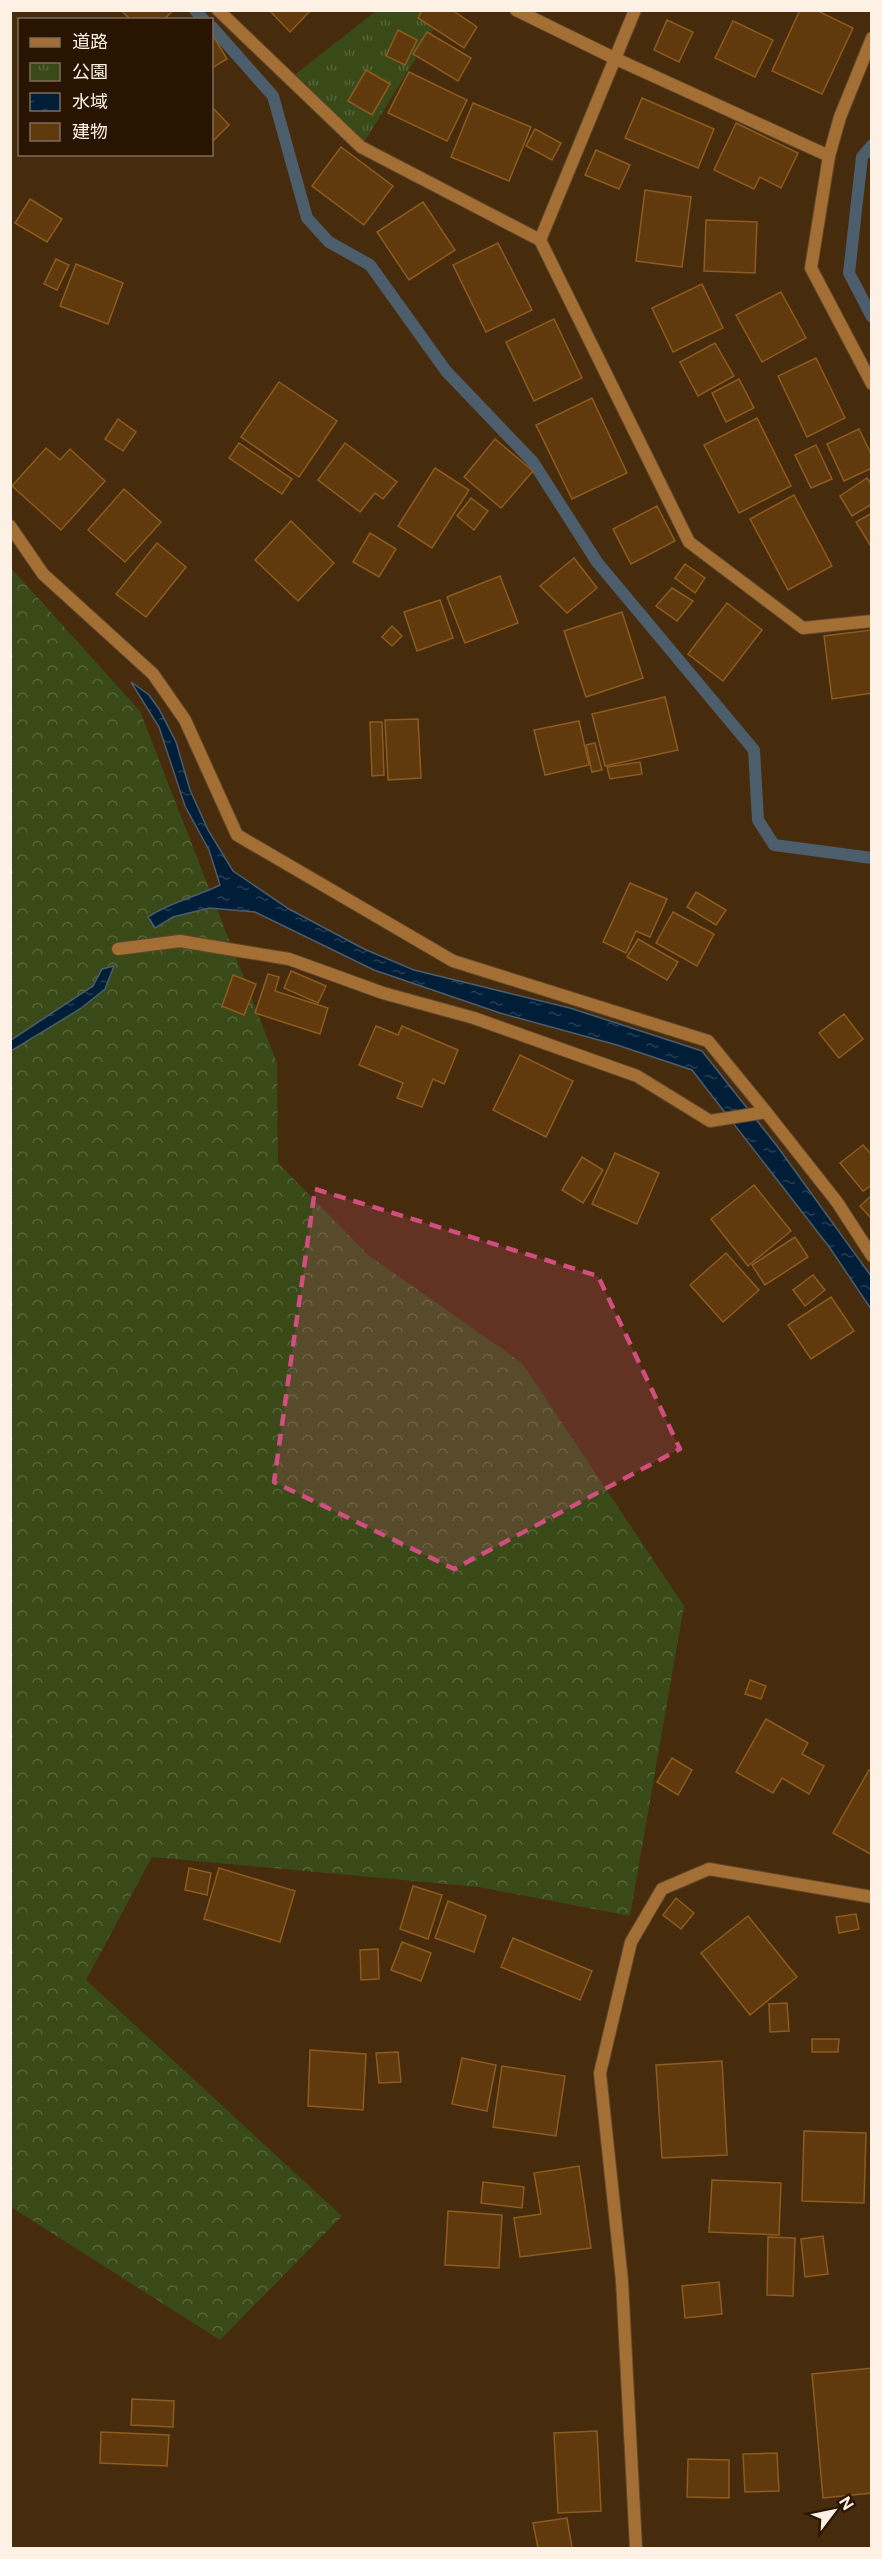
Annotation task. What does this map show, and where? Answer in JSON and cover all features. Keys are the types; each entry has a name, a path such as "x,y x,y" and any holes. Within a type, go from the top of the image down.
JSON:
{"street":[{"path":"218,10 361,147 540,240 689,542 803,628 872,621"},
{"path":"516,10 614,58 829,156"},
{"path":"540,240 635,10"},
{"path":"872,38 840,117 829,156 811,268 872,384"},
{"path":"10,526 44,574 153,674 185,720 237,835 453,961 708,1041 837,1202 872,1256"},
{"path":"118,949 180,941 289,959 383,993 474,1018 637,1076 710,1121 764,1112"},
{"path":"636,2548 622,2281 600,2073 631,1942 662,1889 709,1869 872,1897"}],"highlighted area":[{"path":"315,1189 598,1276 680,1449 454,1569 274,1482"}],"green space":[{"path":"376,11 445,11 361,147 288,80"},
{"path":"10,567 140,711 277,1063 278,1163 368,1255 522,1363 684,1606 630,1916 479,1887 152,1857 86,1980 342,2216 220,2340 11,2207"}],"water":[{"path":"131,682 149,695 159,709 176,742 190,790 208,830 233,871 289,909 364,949 414,970 570,1008 702,1051 777,1146 871,1276 871,1309 830,1248 692,1070 617,1045 500,1013 374,970 255,912 209,908 173,917 155,928 148,917 165,907 220,885 209,850 185,806 159,727"},
{"path":"114,966 105,989 80,1009 11,1051 11,1040 93,986 102,969"}],"building":[{"path":"121,10 173,10 166,18 129,18"},
{"path":"269,10 311,10 290,32"},
{"path":"422,10 452,10 477,27 464,48 418,18"},
{"path":"800,10 816,10 853,28 822,94 772,71"},
{"path":"667,20 693,32 679,62 654,50"},
{"path":"733,21 773,40 755,77 715,58"},
{"path":"398,30 417,40 405,65 386,56"},
{"path":"427,32 471,58 458,81 413,54"},
{"path":"213,36 227,59 213,67"},
{"path":"366,70 390,84 372,115 348,101"},
{"path":"409,72 467,100 447,141 388,113"},
{"path":"642,98 714,129 698,168 625,138"},
{"path":"473,103 531,127 509,181 451,157"},
{"path":"213,108 229,125 213,141"},
{"path":"736,123 798,153 781,188 760,177 754,189 714,170"},
{"path":"535,129 561,143 552,160 526,146"},
{"path":"341,147 393,186 364,225 312,186"},
{"path":"596,150 630,165 619,189 585,175"},
{"path":"645,190 691,197 682,267 636,261"},
{"path":"30,199 62,219 47,242 15,223"},
{"path":"423,202 455,250 409,280 377,232"},
{"path":"706,220 757,222 755,273 704,271"},
{"path":"498,243 532,310 486,332 453,265"},
{"path":"56,259 69,265 57,290 44,284"},
{"path":"76,264 123,283 108,324 60,306"},
{"path":"702,284 723,328 673,352 652,308"},
{"path":"781,292 806,338 762,362 736,315"},
{"path":"554,319 582,378 534,401 506,342"},
{"path":"715,343 734,376 698,396 680,362"},
{"path":"816,358 845,418 807,437 778,376"},
{"path":"739,379 754,408 726,422 712,393"},
{"path":"279,382 337,421 299,477 241,437"},
{"path":"592,398 627,473 572,499 536,425"},
{"path":"757,418 791,486 739,513 704,445"},
{"path":"118,419 136,432 123,451 105,439"},
{"path":"859,429 872,456 872,468 844,481 827,444"},
{"path":"495,439 533,471 501,508 464,477"},
{"path":"239,443 292,479 282,494 229,458"},
{"path":"345,443 397,482 383,499 375,493 360,512 318,480"},
{"path":"816,445 832,479 811,488 795,455"},
{"path":"46,448 60,460 70,449 105,481 61,530 12,486"},
{"path":"435,468 469,490 432,548 398,526"},
{"path":"867,478 872,485 872,504 852,516 840,496"},
{"path":"124,489 161,522 125,562 88,530"},
{"path":"794,495 832,566 788,590 750,519"},
{"path":"471,498 488,511 474,530 457,516"},
{"path":"657,506 675,541 631,564 613,529"},
{"path":"872,513 872,548 856,522"},
{"path":"291,521 334,563 298,601 255,560"},
{"path":"370,533 396,549 379,577 353,562"},
{"path":"157,543 186,567 146,617 116,594"},
{"path":"574,558 597,588 567,613 540,586"},
{"path":"685,564 705,578 695,593 675,578"},
{"path":"500,576 518,623 465,643 447,597"},
{"path":"672,588 693,601 677,621 656,606"},
{"path":"440,600 453,638 417,651 404,612"},
{"path":"727,603 762,630 723,681 688,654"},
{"path":"622,612 643,678 586,697 564,631"},
{"path":"392,626 402,636 392,646 382,637"},
{"path":"871,630 872,693 832,699 824,636"},
{"path":"665,697 678,750 605,766 592,714"},
{"path":"418,719 421,778 388,780 385,720"},
{"path":"579,721 589,765 545,775 534,730"},
{"path":"370,722 382,722 384,775 372,776"},
{"path":"595,743 602,770 592,772 586,745"},
{"path":"640,762 642,774 610,779 607,767"},
{"path":"630,883 667,899 650,937 636,931 626,953 603,942"},
{"path":"696,892 726,910 716,925 687,907"},
{"path":"673,912 714,934 697,966 656,943"},
{"path":"638,939 678,962 667,980 627,957"},
{"path":"291,971 326,986 318,1003 284,988"},
{"path":"268,974 279,977 275,991 328,1008 320,1034 255,1013"},
{"path":"233,975 256,984 244,1015 222,1006"},
{"path":"844,1014 863,1039 839,1058 819,1033"},
{"path":"376,1026 398,1035 402,1026 458,1050 444,1084 433,1079 422,1107 397,1098 403,1083 359,1065"},
{"path":"520,1055 573,1081 546,1137 493,1110"},
{"path":"863,1145 872,1155 872,1185 863,1191 840,1163"},
{"path":"615,1153 659,1173 637,1224 592,1204"},
{"path":"582,1157 603,1170 583,1203 562,1190"},
{"path":"754,1185 791,1231 748,1266 711,1219"},
{"path":"872,1195 872,1219 860,1206"},
{"path":"795,1237 808,1257 765,1285 752,1265"},
{"path":"726,1253 759,1290 723,1322 690,1285"},
{"path":"813,1275 825,1290 805,1306 793,1290"},
{"path":"831,1297 854,1331 811,1359 788,1325"},
{"path":"750,1680 766,1686 761,1699 745,1694"},
{"path":"766,1719 808,1743 802,1754 824,1766 809,1794 782,1778 773,1793 736,1772"},
{"path":"672,1758 692,1770 678,1795 657,1782"},
{"path":"869,1770 872,1772 872,1855 833,1833"},
{"path":"189,1868 211,1873 207,1895 185,1890"},
{"path":"219,1868 295,1891 280,1942 204,1919"},
{"path":"413,1886 442,1895 428,1939 400,1929"},
{"path":"676,1898 694,1913 681,1929 663,1915"},
{"path":"448,1901 486,1916 474,1952 435,1938"},
{"path":"856,1914 859,1929 839,1933 836,1917"},
{"path":"748,1916 797,1977 750,2015 701,1953"},
{"path":"513,1938 592,1971 580,2000 501,1967"},
{"path":"402,1942 431,1953 421,1981 391,1970"},
{"path":"378,1949 379,1979 361,1980 360,1950"},
{"path":"787,2003 789,2031 770,2032 769,2004"},
{"path":"812,2039 839,2039 838,2052 812,2052"},
{"path":"310,2050 366,2054 363,2110 308,2106"},
{"path":"398,2052 401,2082 379,2083 376,2053"},
{"path":"462,2058 496,2065 487,2111 452,2104"},
{"path":"722,2061 727,2155 662,2158 656,2065"},
{"path":"502,2066 565,2076 556,2136 493,2127"},
{"path":"804,2131 866,2133 864,2203 802,2201"},
{"path":"579,2166 591,2248 520,2257 514,2218 541,2214 534,2173"},
{"path":"712,2180 781,2183 779,2235 709,2232"},
{"path":"483,2182 524,2187 522,2208 481,2203"},
{"path":"448,2211 502,2215 499,2268 445,2265"},
{"path":"823,2236 828,2274 805,2277 801,2239"},
{"path":"768,2237 795,2238 793,2296 767,2295"},
{"path":"719,2282 722,2314 685,2318 682,2286"},
{"path":"872,2368 872,2493 823,2498 812,2374"},
{"path":"132,2399 174,2401 173,2427 131,2425"},
{"path":"597,2431 601,2511 558,2513 554,2433"},
{"path":"101,2432 169,2435 167,2466 100,2463"},
{"path":"777,2453 779,2491 745,2492 743,2454"},
{"path":"688,2459 729,2460 729,2498 687,2497"},
{"path":"567,2518 572,2548 538,2548 533,2523"}],"waterway":[{"path":"195,10 202,18"},
{"path":"213,28 273,96 307,218 329,242 370,265 446,371 533,462 597,562 754,750 758,820 774,845 872,858"},
{"path":"872,145 862,157 849,273 872,317"}]}
